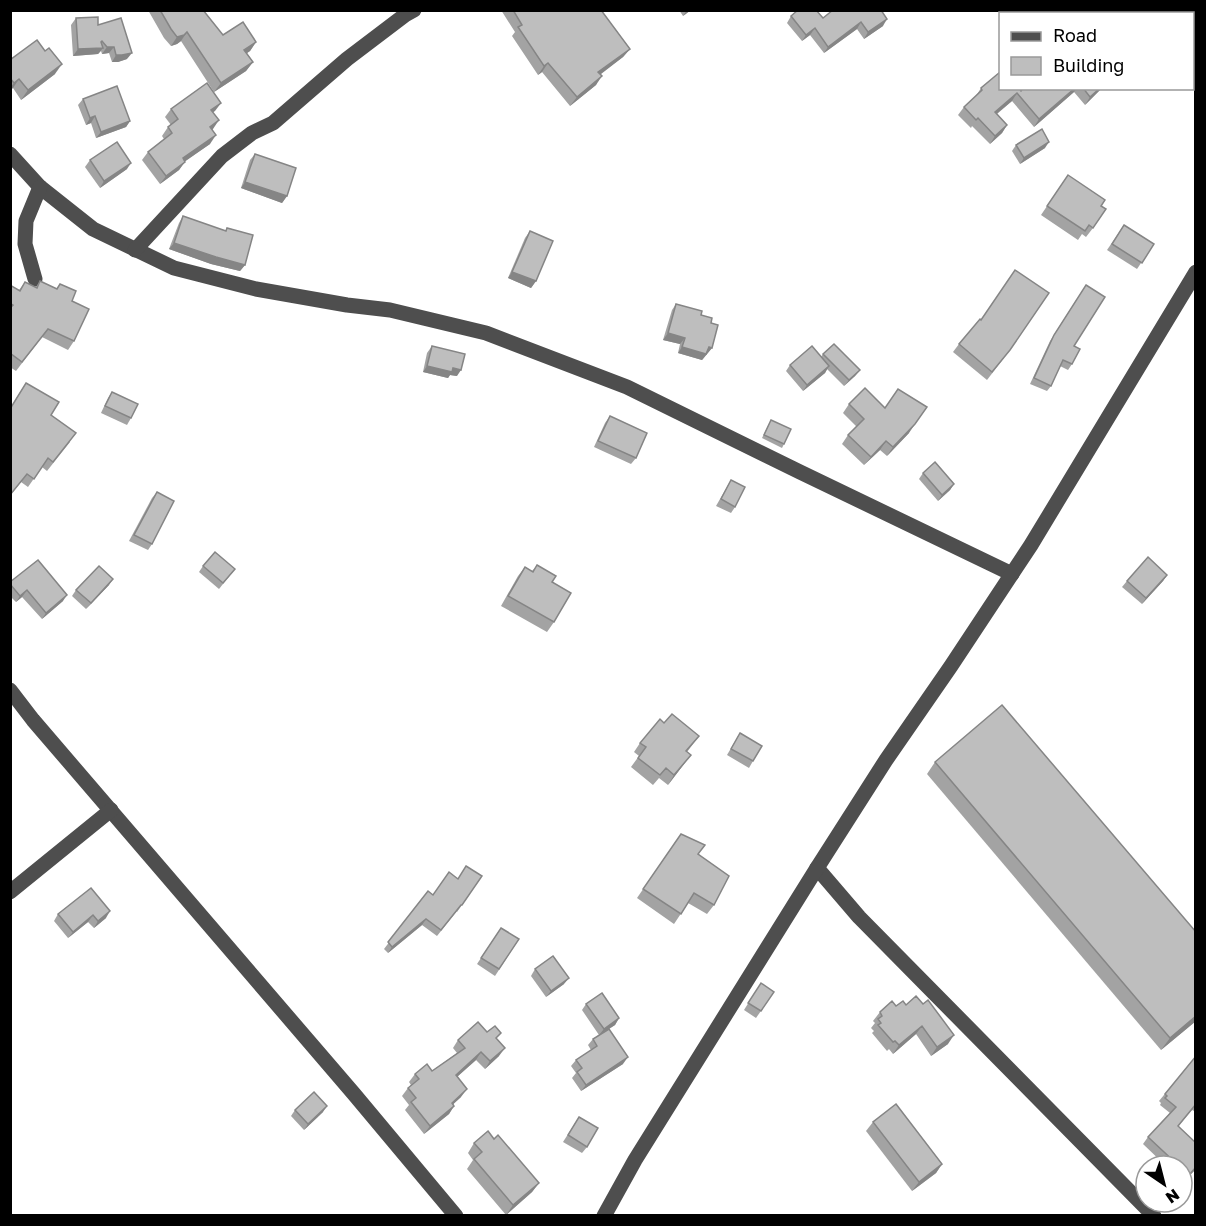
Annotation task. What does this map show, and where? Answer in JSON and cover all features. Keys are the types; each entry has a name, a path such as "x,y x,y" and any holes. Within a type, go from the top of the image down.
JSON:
{"street":[{"path":"135,250 222,156 252,133 273,123 347,59 414,10"},
{"path":"10,154 40,188 93,230 174,268 256,289 390,310 486,333 627,387 1012,574"},
{"path":"35,279 25,244 26,221 40,188"},
{"path":"604,1215 635,1160 817,868 886,760 1031,545 1196,272"},
{"path":"10,690 33,720 456,1215"},
{"path":"10,892 111,810"},
{"path":"817,868 859,917 1154,1215"}],"building":[{"path":"160,10 203,10 223,35 243,22 256,42 244,50 253,62 221,83 187,32 177,37"},
{"path":"513,10 601,10 630,49 598,72 602,76 577,97 548,63 544,66 518,27 522,25"},
{"path":"798,10 816,10 823,18 833,10 881,10 887,19 868,32 861,22 828,47 815,28 806,35 791,16"},
{"path":"1102,10 1127,10 1128,12 1100,12"},
{"path":"98,17 98,25 121,18 132,53 116,55 114,47 107,47 102,41 103,48 78,49 76,18"},
{"path":"37,40 45,51 49,48 62,64 28,90 19,79 14,83 10,78 10,60"},
{"path":"999,73 999,90 1073,90 1039,119 1017,93 995,112 1007,125 995,136 964,107 982,90 981,88"},
{"path":"207,83 221,103 211,110 219,120 210,127 216,135 183,158 185,162 166,176 148,152 172,133 168,127 178,119 171,109"},
{"path":"117,86 130,121 101,132 95,116 90,118 83,99"},
{"path":"1085,90 1098,90 1090,97"},
{"path":"1042,129 1049,142 1024,158 1016,145"},
{"path":"117,142 131,163 104,181 90,160"},
{"path":"255,154 296,168 287,196 245,182"},
{"path":"1068,175 1105,200 1101,206 1106,209 1093,228 1089,225 1085,231 1047,206"},
{"path":"183,216 226,231 227,228 253,235 245,265 174,243"},
{"path":"1124,225 1154,244 1142,263 1112,244"},
{"path":"530,231 553,241 536,281 512,272"},
{"path":"1015,270 1049,293 992,372 959,344 981,320"},
{"path":"40,281 57,289 60,284 76,291 72,301 89,309 74,341 48,329 22,362 10,353 10,308 13,305 10,303 10,285 20,291 25,282 37,288"},
{"path":"1086,285 1105,297 1074,346 1080,349 1072,364 1063,360 1051,386 1034,378 1054,335"},
{"path":"676,304 702,311 701,315 712,318 711,323 718,325 712,348 709,347 706,354 682,347 685,338 668,333"},
{"path":"834,344 860,370 849,380 823,354"},
{"path":"432,346 465,354 461,370 453,368 452,372 427,366"},
{"path":"812,346 829,366 807,385 790,365"},
{"path":"26,383 59,402 51,415 76,433 53,462 48,458 34,479 27,474 10,495 10,409"},
{"path":"865,388 885,408 898,389 927,407 915,424 893,447 886,441 871,457 848,435 864,419 849,404"},
{"path":"112,392 138,404 131,418 105,406"},
{"path":"610,416 647,433 636,458 598,441"},
{"path":"771,420 791,429 784,444 764,435"},
{"path":"935,462 954,484 942,495 923,473"},
{"path":"731,480 745,487 735,507 721,499"},
{"path":"157,492 174,501 152,544 134,535"},
{"path":"215,552 235,569 223,583 203,566"},
{"path":"1148,557 1167,575 1146,598 1127,581"},
{"path":"38,560 67,595 46,613 27,590 20,596 10,584"},
{"path":"537,565 556,576 552,582 571,593 554,622 508,596 525,567 533,572"},
{"path":"99,566 113,579 91,603 76,590"},
{"path":"1002,705 1196,932 1196,1016 1170,1038 935,762"},
{"path":"672,714 699,736 686,751 691,755 674,775 666,768 660,775 638,758 646,747 640,743 660,719 664,723"},
{"path":"740,733 762,746 753,761 731,749"},
{"path":"681,834 705,845 698,854 729,876 714,905 694,893 681,914 643,889"},
{"path":"466,866 482,876 441,930 426,919 392,947 388,942 428,891 433,895 449,872 458,879"},
{"path":"91,888 110,911 98,921 93,915 73,932 58,914"},
{"path":"501,928 519,939 499,969 481,958"},
{"path":"553,956 569,978 551,991 535,969"},
{"path":"761,983 774,992 761,1011 748,1003"},
{"path":"602,993 619,1018 604,1029 586,1004"},
{"path":"916,996 923,1004 928,1000 954,1035 937,1047 922,1026 899,1045 893,1042 878,1025 881,1023 878,1019 882,1016 880,1012 892,1001 896,1006 903,1001 906,1005"},
{"path":"478,1022 487,1032 495,1026 501,1033 496,1038 505,1048 490,1061 481,1052 456,1075 467,1089 452,1103 454,1106 430,1126 411,1102 416,1098 408,1088 419,1079 415,1074 427,1064 432,1071 465,1048 458,1040"},
{"path":"609,1029 628,1057 586,1085 577,1072 582,1068 576,1060 597,1046 593,1039"},
{"path":"1196,1056 1196,1104 1178,1126 1196,1143 1196,1167 1194,1169 1194,1154 1166,1154 1148,1137 1176,1107 1165,1098 1167,1096 1165,1094"},
{"path":"314,1092 327,1106 308,1124 295,1110"},
{"path":"896,1104 942,1164 919,1182 873,1122"},
{"path":"579,1117 598,1128 587,1147 568,1135"},
{"path":"488,1131 494,1139 498,1135 539,1183 513,1205 474,1159 482,1152 474,1143"}]}
